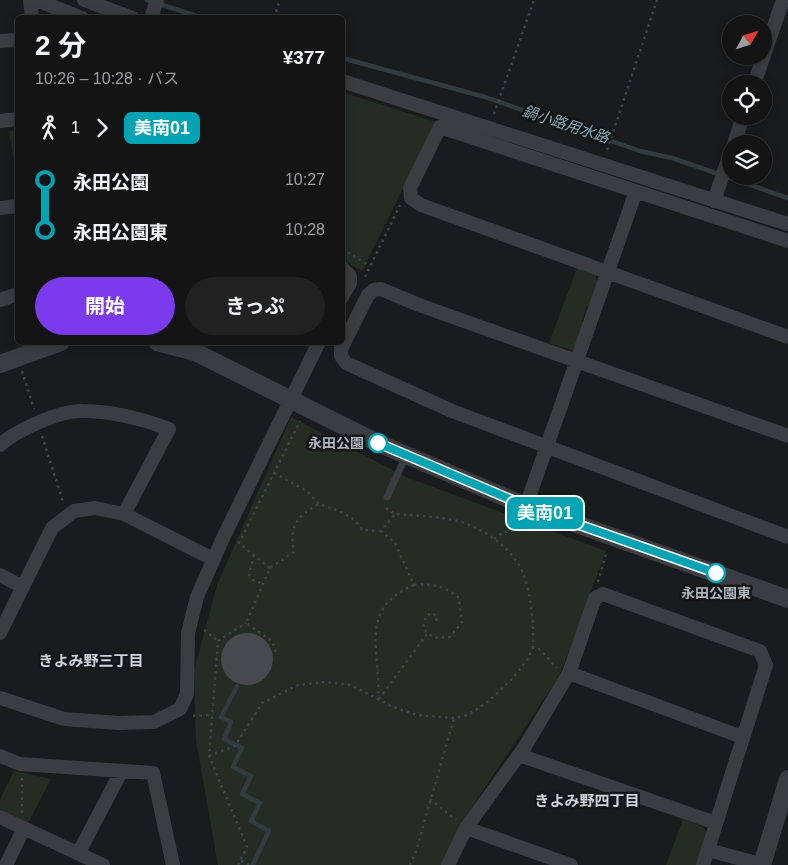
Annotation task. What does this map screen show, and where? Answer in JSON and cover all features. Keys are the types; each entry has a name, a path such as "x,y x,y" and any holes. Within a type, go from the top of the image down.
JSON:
{"street":[{"path":"30,0 32,15"},
{"path":"36,0 74,15"},
{"path":"84,0 125,15"},
{"path":"757,75 783,0"},
{"path":"0,41 15,40"},
{"path":"345,82 788,224"},
{"path":"0,121 15,119"},
{"path":"788,241 440,127 410,188 411,198 421,206 788,337"},
{"path":"714,200 722,177"},
{"path":"526,512 546,448 609,273 636,191"},
{"path":"0,208 15,206"},
{"path":"345,271 350,276 350,283 345,292"},
{"path":"345,341 368,295 374,290 381,290 788,436"},
{"path":"0,300 15,295"},
{"path":"0,364 50,345"},
{"path":"168,345 195,352 291,401 526,512 788,599"},
{"path":"0,698 64,719 119,723 154,722 176,713 183,704 187,694 188,642 197,597 213,559 291,401 314,345"},
{"path":"343,345 341,356 346,363 452,411 546,448 788,537"},
{"path":"0,445 11,436 38,423 79,410 140,417 169,429 124,514"},
{"path":"0,633 52,528 74,511 95,508 124,514 213,559"},
{"path":"0,575 23,587"},
{"path":"448,865 466,828 519,755 570,673 595,598 603,594 760,651 766,665 703,865"},
{"path":"570,673 742,738"},
{"path":"519,755 716,823"},
{"path":"0,756 22,764 153,774 174,865"},
{"path":"79,852 121,772"},
{"path":"708,850 763,865 788,779"},
{"path":"0,816 103,865"},
{"path":"6,865 21,827"},
{"path":"466,828 571,865"}],"lane":[{"path":"387,497 407,456"}],"path":[{"path":"275,15 280,0"},
{"path":"490,127 534,0"},
{"path":"602,164 657,0"},
{"path":"362,283 400,205 411,198"},
{"path":"345,251 370,266"},
{"path":"22,370 68,516"},
{"path":"270,568 239,544 303,416"},
{"path":"274,474 308,491 319,504 348,515 357,522 362,530 381,531 394,543 414,585"},
{"path":"209,756 235,746 262,703 298,685 325,682 351,685 378,700 416,715 454,718 468,714 488,701 514,677 526,660 533,646 534,627 522,570 505,548 494,539 466,524 395,514 385,507 387,497"},
{"path":"218,641 246,623 270,568 294,552 291,536 302,513 319,504"},
{"path":"494,539 502,533 524,526 526,512"},
{"path":"381,531 395,514"},
{"path":"599,595 596,587 608,549"},
{"path":"254,554 249,575 253,580 263,584"},
{"path":"378,700 379,686 374,646 377,626 383,608 391,597 414,585 438,586 450,591 459,598 462,622 450,637 434,638 427,634 423,627 426,616 432,613 437,616 436,621"},
{"path":"246,623 272,641 276,652"},
{"path":"191,624 198,625 218,641"},
{"path":"378,700 427,634"},
{"path":"218,641 209,756 247,847 238,865"},
{"path":"533,646 539,649 556,668 570,673"},
{"path":"190,716 212,715"},
{"path":"410,865 416,851 454,718"},
{"path":"21,827 22,764"},
{"path":"430,799 466,828"},
{"path":"240,861 249,865"}],"shaded area":[{"path":"345,93 436,122 362,271 345,261"},
{"path":"15,130 15,168 9,131"},
{"path":"577,268 595,274 598,284 591,307 587,306 582,321 584,323 576,347 572,350 549,343"},
{"name":"永田公園","path":"291,417 406,477 606,551 560,675 462,822 441,865 218,865 196,741 194,671 217,585"},
{"path":"14,771 51,779 28,823 0,809 0,799"},
{"path":"683,819 701,826 706,831 697,865 666,865"}],"building":[{"path":"247,633 257,635 265,641 271,649 273,659 271,669 265,677 257,683 247,685 237,683 229,677 223,669 221,659 223,649 229,641 237,635"}],"waterway":[{"name":"鍋小路用水路","path":"147,0 194,15"},
{"name":"鍋小路用水路","path":"345,59 485,97 640,151 672,158 788,198"},
{"path":"237,686 221,717 231,722 224,739 242,748 233,767 251,776 242,794 260,803 251,821 269,831 253,864"}],"bus line":[{"name":"美南01","path":"378,443 526,506 716,573"}],"place":[{"name":"永田公園","path":"378,443"},
{"name":"永田公園東","path":"716,573"}],"district":[{"name":"きよみ野三丁目","path":"91,660"},
{"name":"きよみ野四丁目","path":"587,800"}]}
